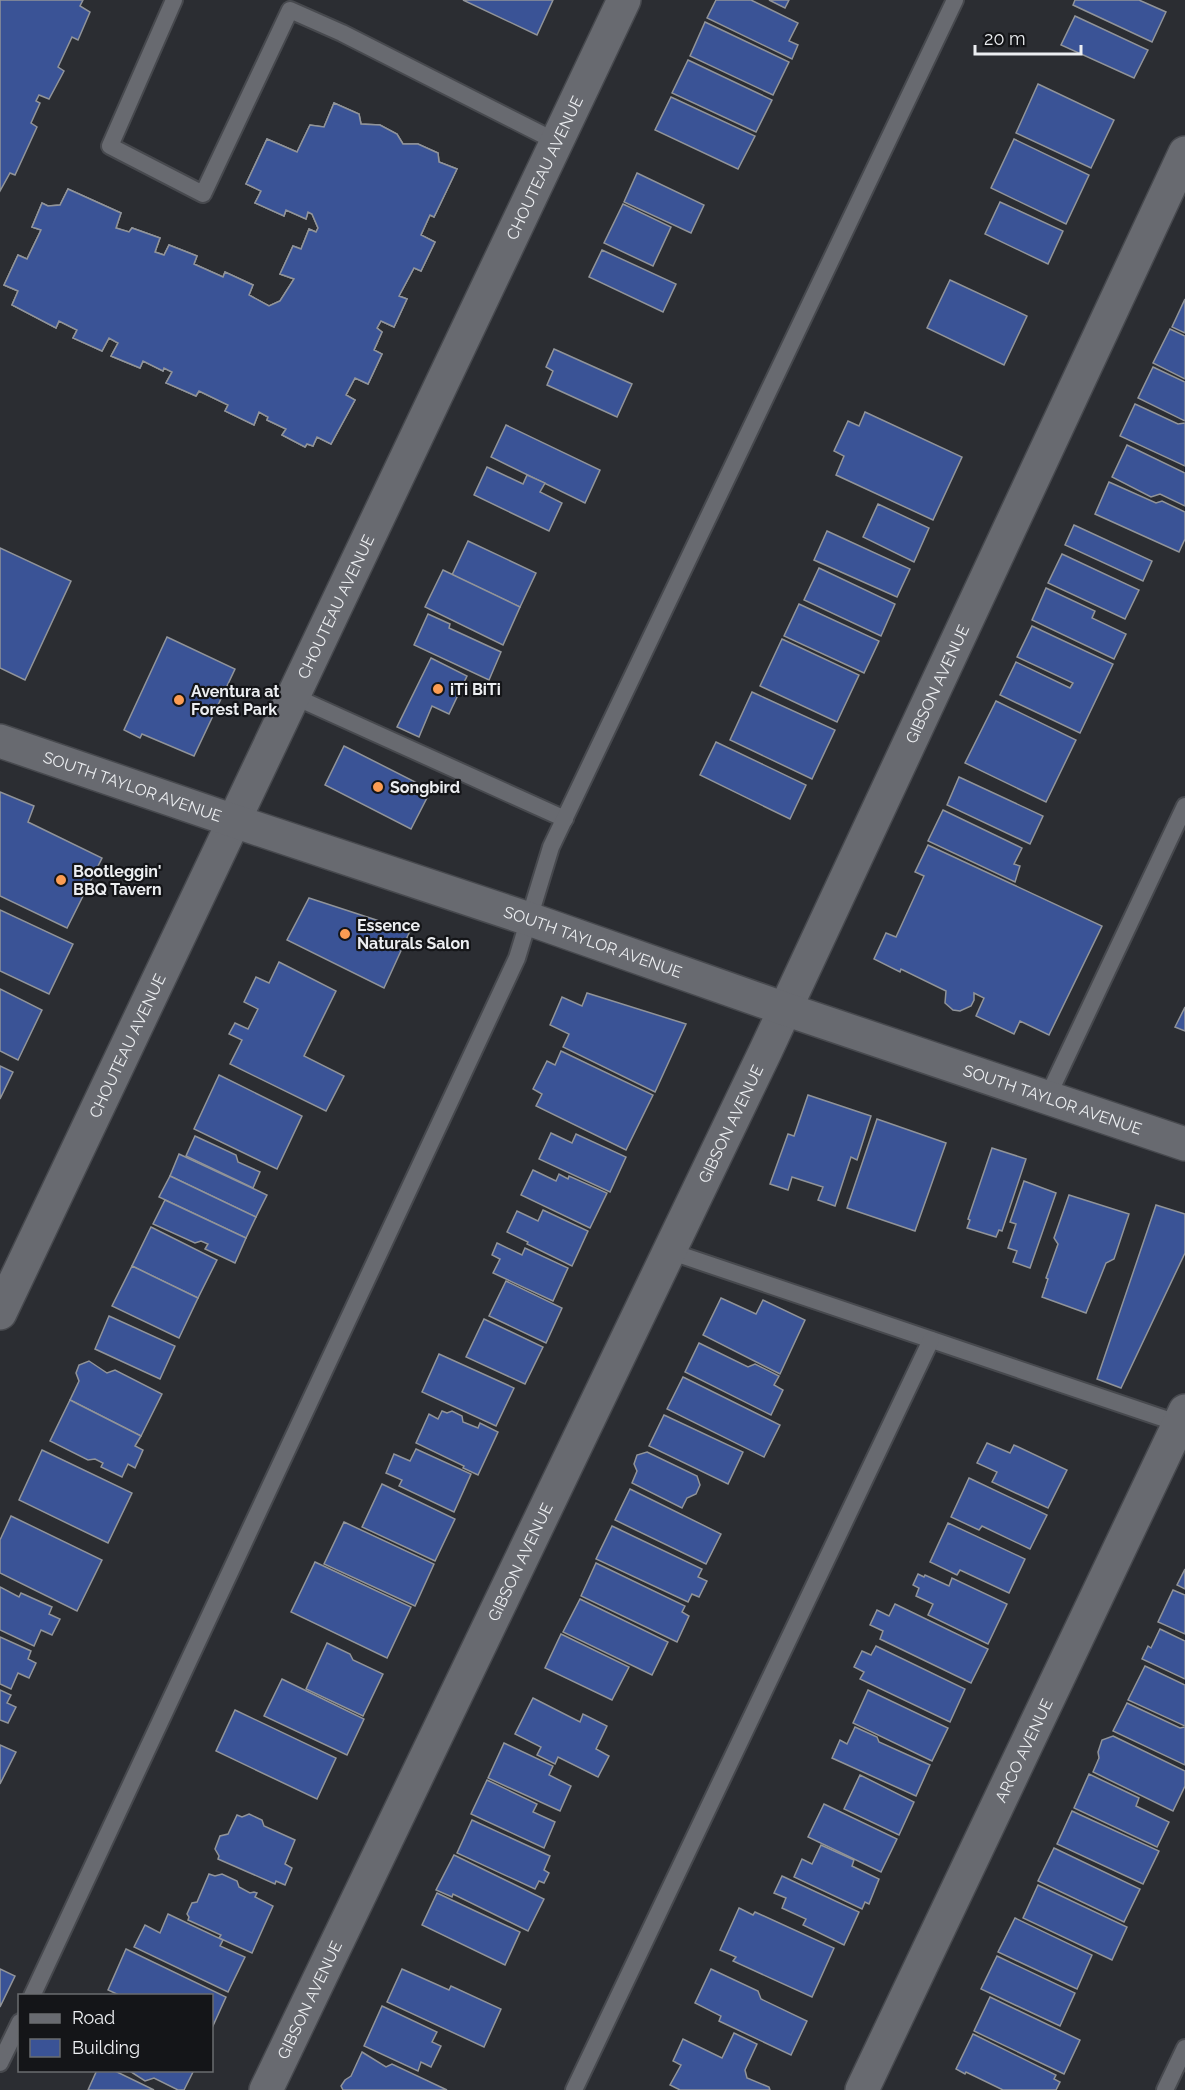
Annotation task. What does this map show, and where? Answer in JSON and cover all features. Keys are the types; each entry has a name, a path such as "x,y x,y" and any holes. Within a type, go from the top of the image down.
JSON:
{"street":[{"name":"CHOUTEAU AVENUE","path":"0,1313 624,0"},
{"name":"GIBSON AVENUE","path":"266,2090 785,1009 1185,153"},
{"name":"SOUTH TAYLOR AVENUE","path":"0,741 234,822 529,919 785,1009 1185,1144"},
{"name":"ARCO AVENUE","path":"862,2090 1183,1420"}],"lane":[{"path":"174,0 110,147 203,194 292,5 342,33 557,142"},
{"path":"32,1994 517,958 552,847 955,0"},
{"path":"293,696 565,819"},
{"path":"1047,1098 1185,806"},
{"path":"669,1251 931,1340 1183,1420"},
{"path":"574,2090 931,1340"},
{"path":"0,2063 18,2026"},
{"path":"1165,2090 1185,2048"}],"building":[{"path":"0,0 83,0 80,6 90,12 78,40 72,37 58,67 64,71 49,99 39,95 36,101 40,103 31,123 37,127 15,175 10,173 0,191"},
{"path":"463,0 553,0 537,35"},
{"path":"716,0 751,0 798,23 789,41 798,45 792,59 707,18"},
{"path":"769,0 789,0 785,8"},
{"path":"1075,0 1139,0 1166,12 1152,42 1073,5"},
{"path":"1075,16 1148,50 1134,78 1061,45"},
{"path":"705,22 789,62 773,95 690,56"},
{"path":"688,60 772,100 756,132 672,93"},
{"path":"1038,84 1114,120 1091,168 1016,133"},
{"path":"671,97 755,136 738,169 655,130"},
{"path":"334,103 359,114 361,124 380,125 397,134 403,144 418,144 438,153 439,162 457,169 434,217 430,215 421,235 435,242 421,271 414,268 399,296 407,299 394,327 381,321 377,328 382,332 374,350 382,354 368,384 355,378 346,395 355,400 331,444 317,437 313,446 307,444 305,447 282,435 286,429 267,420 268,417 259,412 254,425 225,411 228,405 199,391 196,396 166,383 172,372 164,368 163,371 143,361 140,368 111,356 118,343 109,338 102,351 73,338 77,330 59,321 56,328 12,305 18,291 4,285 18,255 27,259 41,230 32,227 42,203 48,206 60,205 68,189 121,213 116,228 129,232 132,228 160,238 155,252 164,255 169,245 197,256 194,264 223,277 225,272 253,285 249,295 269,306 280,301 294,279 280,274 293,246 301,249 309,229 316,232 318,228 312,214 308,212 306,219 286,210 284,216 255,203 261,191 246,184 267,139 297,152 310,125 324,127"},
{"path":"334,103 359,114 361,124 380,125 397,134 403,144 418,144 438,153 439,162 457,169 434,217 430,215 421,235 435,242 421,271 414,268 399,296 407,299 394,327 381,321 377,328 382,332 374,350 382,354 368,384 355,378 346,395 355,400 331,444 317,437 313,446 307,444 305,447 282,435 286,429 267,420 268,417 259,412 254,425 225,411 228,405 199,391 196,396 166,383 172,372 164,368 163,371 143,361 140,368 111,356 118,343 109,338 102,351 73,338 77,330 59,321 56,328 12,305 18,291 4,285 18,255 27,259 41,230 32,227 42,203 48,206 60,205 68,189 121,213 116,228 129,232 132,228 160,238 155,252 164,255 169,245 197,256 194,264 223,277 225,272 253,285 249,295 269,306 280,301 294,279 280,274 293,246 301,249 309,229 316,232 318,228 312,214 308,212 306,219 286,210 284,216 255,203 261,191 246,184 267,139 297,152 310,125 324,127"},
{"path":"1014,139 1089,175 1066,224 991,188"},
{"path":"637,173 704,205 691,233 624,202"},
{"path":"1000,202 1063,231 1048,264 985,234"},
{"path":"623,204 671,227 653,266 604,243"},
{"path":"602,250 676,284 663,312 589,277"},
{"path":"950,280 1027,316 1004,365 927,328"},
{"path":"1185,299 1185,333 1172,327"},
{"path":"1170,329 1185,336 1185,379 1153,363"},
{"path":"554,349 632,384 617,417 547,385 553,371 546,367"},
{"path":"1153,367 1185,382 1185,421 1138,398"},
{"path":"1135,404 1178,424 1185,423 1185,466 1120,436"},
{"path":"865,412 962,457 933,520 836,475 844,456 834,451 848,421 859,426"},
{"path":"506,425 600,470 585,503 491,457"},
{"path":"1127,445 1185,473 1185,506 1160,494 1151,497 1112,477"},
{"path":"487,467 523,484 527,475 545,483 540,492 562,503 549,531 474,495"},
{"path":"1109,482 1156,503 1162,501 1185,512 1185,539 1179,552 1095,514"},
{"path":"878,504 929,528 914,562 863,537"},
{"path":"1074,525 1152,561 1143,581 1065,545"},
{"path":"827,531 910,569 897,597 814,560"},
{"path":"468,541 536,573 520,607 452,575"},
{"path":"0,548 71,581 25,680 0,668"},
{"path":"1062,554 1139,590 1125,619 1048,583"},
{"path":"819,568 895,604 881,636 804,600"},
{"path":"443,570 520,607 503,645 425,607"},
{"path":"1046,588 1095,611 1092,618 1126,634 1114,659 1032,620"},
{"path":"799,604 879,641 864,673 784,636"},
{"path":"428,614 450,624 449,628 501,652 489,680 414,645"},
{"path":"1032,626 1113,664 1080,733 1000,695 1016,662 1070,688 1073,683 1017,657"},
{"name":"Aventura at Forest Park","path":"167,637 235,669 194,756 142,734 140,738 124,730"},
{"path":"782,639 859,675 837,722 760,686"},
{"path":"431,658 467,676 449,714 432,706 419,737 397,727"},
{"path":"752,692 835,730 812,779 730,740"},
{"path":"996,701 1076,740 1046,802 965,763"},
{"path":"716,742 806,785 790,819 700,775"},
{"name":"Songbird","path":"344,746 431,790 411,829 325,785"},
{"path":"959,777 1043,816 1030,844 947,805"},
{"path":"0,792 34,806 28,822 102,858 67,928 0,896"},
{"path":"943,810 1022,848 1014,864 1020,866 1015,882 928,841"},
{"path":"928,845 1102,926 1049,1035 1020,1021 1014,1034 976,1016 984,998 974,993 971,1006 960,1011 953,1010 945,1003 946,991 901,969 900,972 874,959 886,933 896,937 924,876 915,872"},
{"path":"309,898 410,931 384,988 287,940"},
{"path":"0,910 73,944 49,994 0,971"},
{"path":"279,962 336,991 304,1056 344,1076 326,1111 230,1064 242,1040 229,1034 235,1023 248,1029 258,1009 244,1002 256,977 269,983"},
{"path":"0,989 42,1010 18,1060 0,1051"},
{"path":"587,993 686,1024 655,1092 563,1047 569,1034 550,1025 562,997 582,1006"},
{"path":"1185,1007 1185,1031 1175,1027"},
{"path":"561,1051 653,1095 626,1150 536,1106 542,1094 533,1089 547,1061 555,1065"},
{"path":"0,1066 13,1072 0,1099"},
{"path":"219,1075 302,1116 277,1169 194,1129"},
{"path":"808,1095 871,1116 857,1160 851,1157 835,1206 818,1200 823,1187 792,1177 788,1190 770,1184 788,1134 794,1136"},
{"path":"877,1119 946,1143 915,1231 847,1208"},
{"path":"551,1133 572,1143 576,1134 626,1157 610,1192 539,1159"},
{"path":"195,1136 236,1155 238,1162 260,1172 253,1188 186,1156"},
{"path":"992,1148 1026,1159 1002,1231 999,1230 996,1237 967,1228"},
{"path":"179,1154 267,1195 256,1217 170,1176"},
{"path":"533,1170 556,1181 559,1174 568,1179 569,1176 607,1193 590,1228 521,1195"},
{"path":"170,1176 256,1217 246,1238 159,1197"},
{"path":"1024,1181 1056,1193 1030,1268 1013,1262 1017,1251 1008,1248 1016,1224 1010,1222"},
{"path":"1069,1195 1129,1214 1114,1259 1106,1263 1086,1313 1042,1297 1058,1244 1054,1238"},
{"path":"165,1200 246,1238 235,1263 205,1249 208,1244 201,1241 195,1243 153,1224"},
{"path":"1156,1205 1185,1214 1185,1253 1121,1388 1097,1379"},
{"path":"543,1210 588,1231 572,1266 507,1232 517,1211 538,1221"},
{"path":"151,1227 217,1260 198,1298 132,1266"},
{"path":"497,1243 522,1255 525,1248 568,1268 553,1301 493,1273 500,1259 492,1255"},
{"path":"132,1266 198,1298 179,1338 112,1306"},
{"path":"506,1281 562,1308 546,1343 489,1316"},
{"path":"721,1298 756,1314 763,1300 805,1320 780,1374 703,1335"},
{"path":"109,1316 175,1346 160,1379 95,1349"},
{"path":"484,1319 543,1347 525,1384 466,1357"},
{"path":"699,1343 748,1367 755,1364 779,1376 774,1385 783,1390 771,1415 685,1372"},
{"path":"439,1354 514,1388 496,1426 422,1392"},
{"path":"89,1361 107,1373 115,1370 162,1394 141,1436 70,1400 79,1381 76,1373 79,1365"},
{"path":"683,1377 780,1425 764,1457 667,1409"},
{"path":"70,1400 141,1436 135,1446 143,1450 135,1468 128,1464 122,1477 101,1467 103,1463 95,1459 88,1460 50,1441"},
{"path":"442,1411 447,1413 452,1411 462,1416 463,1422 478,1428 480,1423 498,1432 478,1475 416,1443 429,1414 438,1419"},
{"path":"664,1415 743,1452 728,1484 649,1446"},
{"path":"987,1443 1010,1453 1014,1445 1067,1470 1048,1508 992,1482 997,1472 977,1463"},
{"path":"416,1449 471,1474 454,1512 399,1486 402,1480 386,1473 394,1454 410,1461"},
{"path":"42,1450 132,1493 108,1543 19,1500"},
{"path":"647,1452 697,1476 700,1485 696,1494 687,1498 682,1508 632,1483 637,1471 634,1464 637,1455"},
{"path":"969,1478 1047,1515 1030,1549 982,1526 979,1530 951,1517"},
{"path":"382,1484 455,1519 435,1561 362,1527"},
{"path":"630,1489 721,1534 706,1564 615,1520"},
{"path":"11,1516 102,1560 77,1611 0,1573 0,1540"},
{"path":"344,1522 434,1564 415,1606 324,1564"},
{"path":"948,1523 1025,1559 1009,1593 960,1570 957,1575 930,1562"},
{"path":"612,1526 702,1569 698,1577 707,1581 699,1597 692,1594 688,1602 596,1559"},
{"path":"315,1562 411,1607 387,1658 291,1612"},
{"path":"596,1563 685,1606 682,1612 689,1616 677,1642 581,1596"},
{"path":"1185,1569 1185,1589 1177,1585"},
{"path":"918,1574 949,1586 952,1578 1007,1604 988,1644 928,1615 933,1604 916,1596 919,1588 913,1585"},
{"path":"0,1587 19,1597 21,1593 52,1607 49,1614 60,1619 52,1635 41,1630 34,1646 0,1630"},
{"path":"1173,1590 1185,1595 1185,1634 1158,1622"},
{"path":"580,1599 668,1642 652,1675 563,1632"},
{"path":"895,1604 988,1649 971,1683 880,1639 883,1631 870,1625 877,1610 889,1616"},
{"path":"1160,1629 1185,1641 1185,1679 1142,1659 1148,1646 1151,1648"},
{"path":"561,1634 629,1667 612,1700 545,1668"},
{"path":"0,1637 31,1651 28,1659 36,1663 29,1678 18,1673 11,1689 0,1684"},
{"path":"327,1643 350,1654 353,1660 383,1674 363,1716 306,1689"},
{"path":"876,1646 965,1689 950,1722 860,1679 864,1672 854,1667 862,1651 871,1655"},
{"path":"1145,1666 1185,1685 1185,1726 1128,1700"},
{"path":"282,1679 364,1719 347,1755 264,1716"},
{"path":"0,1690 11,1695 7,1703 16,1707 8,1723 0,1720"},
{"path":"868,1690 948,1728 932,1761 853,1723"},
{"path":"533,1698 580,1722 583,1714 607,1726 596,1749 609,1756 598,1777 558,1757 555,1764 537,1755 541,1747 515,1734"},
{"path":"1127,1703 1180,1728 1185,1727 1185,1765 1113,1731"},
{"path":"235,1710 336,1758 317,1799 216,1751"},
{"path":"855,1727 877,1737 879,1742 930,1765 916,1796 832,1758 840,1740 847,1744"},
{"path":"1113,1736 1185,1771 1185,1786 1173,1811 1093,1772 1099,1758 1098,1752 1102,1740"},
{"path":"504,1743 553,1766 549,1775 571,1786 560,1811 488,1778"},
{"path":"0,1745 16,1752 0,1784"},
{"path":"1089,1774 1139,1798 1136,1806 1169,1822 1157,1847 1074,1808"},
{"path":"860,1775 914,1802 899,1835 844,1809"},
{"path":"487,1780 537,1804 533,1812 555,1822 544,1848 471,1814"},
{"path":"824,1804 897,1839 881,1872 808,1837"},
{"path":"1072,1811 1159,1851 1143,1884 1057,1844"},
{"path":"249,1814 262,1820 264,1826 295,1840 285,1864 292,1868 285,1885 276,1881 275,1884 218,1859 219,1856 215,1849 220,1836 228,1834 237,1815 242,1817"},
{"path":"472,1820 550,1856 544,1870 549,1873 544,1883 539,1881 535,1889 457,1853"},
{"path":"821,1845 854,1860 852,1866 879,1879 869,1904 865,1902 862,1909 794,1877 802,1859 812,1864"},
{"path":"1054,1848 1140,1889 1124,1922 1038,1881"},
{"path":"454,1855 544,1899 528,1931 453,1894 452,1897 436,1890"},
{"path":"209,1874 215,1876 222,1874 237,1881 239,1887 250,1893 257,1893 255,1897 273,1906 252,1953 188,1920 187,1914 192,1903 197,1902"},
{"path":"782,1876 859,1912 844,1945 803,1925 806,1919 782,1908 786,1898 774,1893"},
{"path":"1038,1885 1127,1927 1112,1960 1023,1918"},
{"path":"437,1893 520,1932 505,1965 422,1925"},
{"path":"739,1908 753,1915 755,1912 834,1948 812,1997 733,1961 736,1957 720,1950"},
{"path":"168,1914 223,1940 220,1946 245,1957 228,1992 134,1947 145,1925 160,1933"},
{"path":"1015,1918 1092,1955 1077,1989 998,1952"},
{"path":"126,1949 226,1997 213,2026 213,1994 117,1994 108,1990"},
{"path":"997,1956 1075,1993 1060,2026 981,1989"},
{"path":"0,1969 15,1976 0,2007"},
{"path":"402,1969 449,1990 451,1986 501,2009 484,2047 387,2002"},
{"path":"711,1969 758,1991 761,1999 807,2021 791,2055 719,2021 721,2016 695,2003"},
{"path":"990,1997 1080,2040 1064,2074 974,2031"},
{"path":"382,2006 437,2032 432,2042 441,2046 431,2067 421,2062 418,2071 364,2046"},
{"path":"734,2033 757,2044 745,2070 747,2078 769,2087 770,2090 680,2090 670,2085 681,2065 673,2061 683,2039 722,2058"},
{"path":"973,2034 1056,2075 1054,2079 1060,2082 1056,2090 1003,2090 956,2069"},
{"path":"362,2052 386,2067 392,2064 447,2090 343,2090 341,2086 351,2076"},
{"path":"96,2072 117,2072 154,2090 88,2090"},
{"path":"131,2072 193,2072 184,2090 178,2090 154,2078 145,2081"}],"place":[{"name":"iTi BiTi","path":"438,689"},
{"name":"Aventura at Forest Park","path":"179,700"},
{"name":"Songbird","path":"378,787"},
{"name":"Bootleggin' BBQ Tavern","path":"61,880"},
{"name":"Essence Naturals Salon","path":"345,934"}]}
